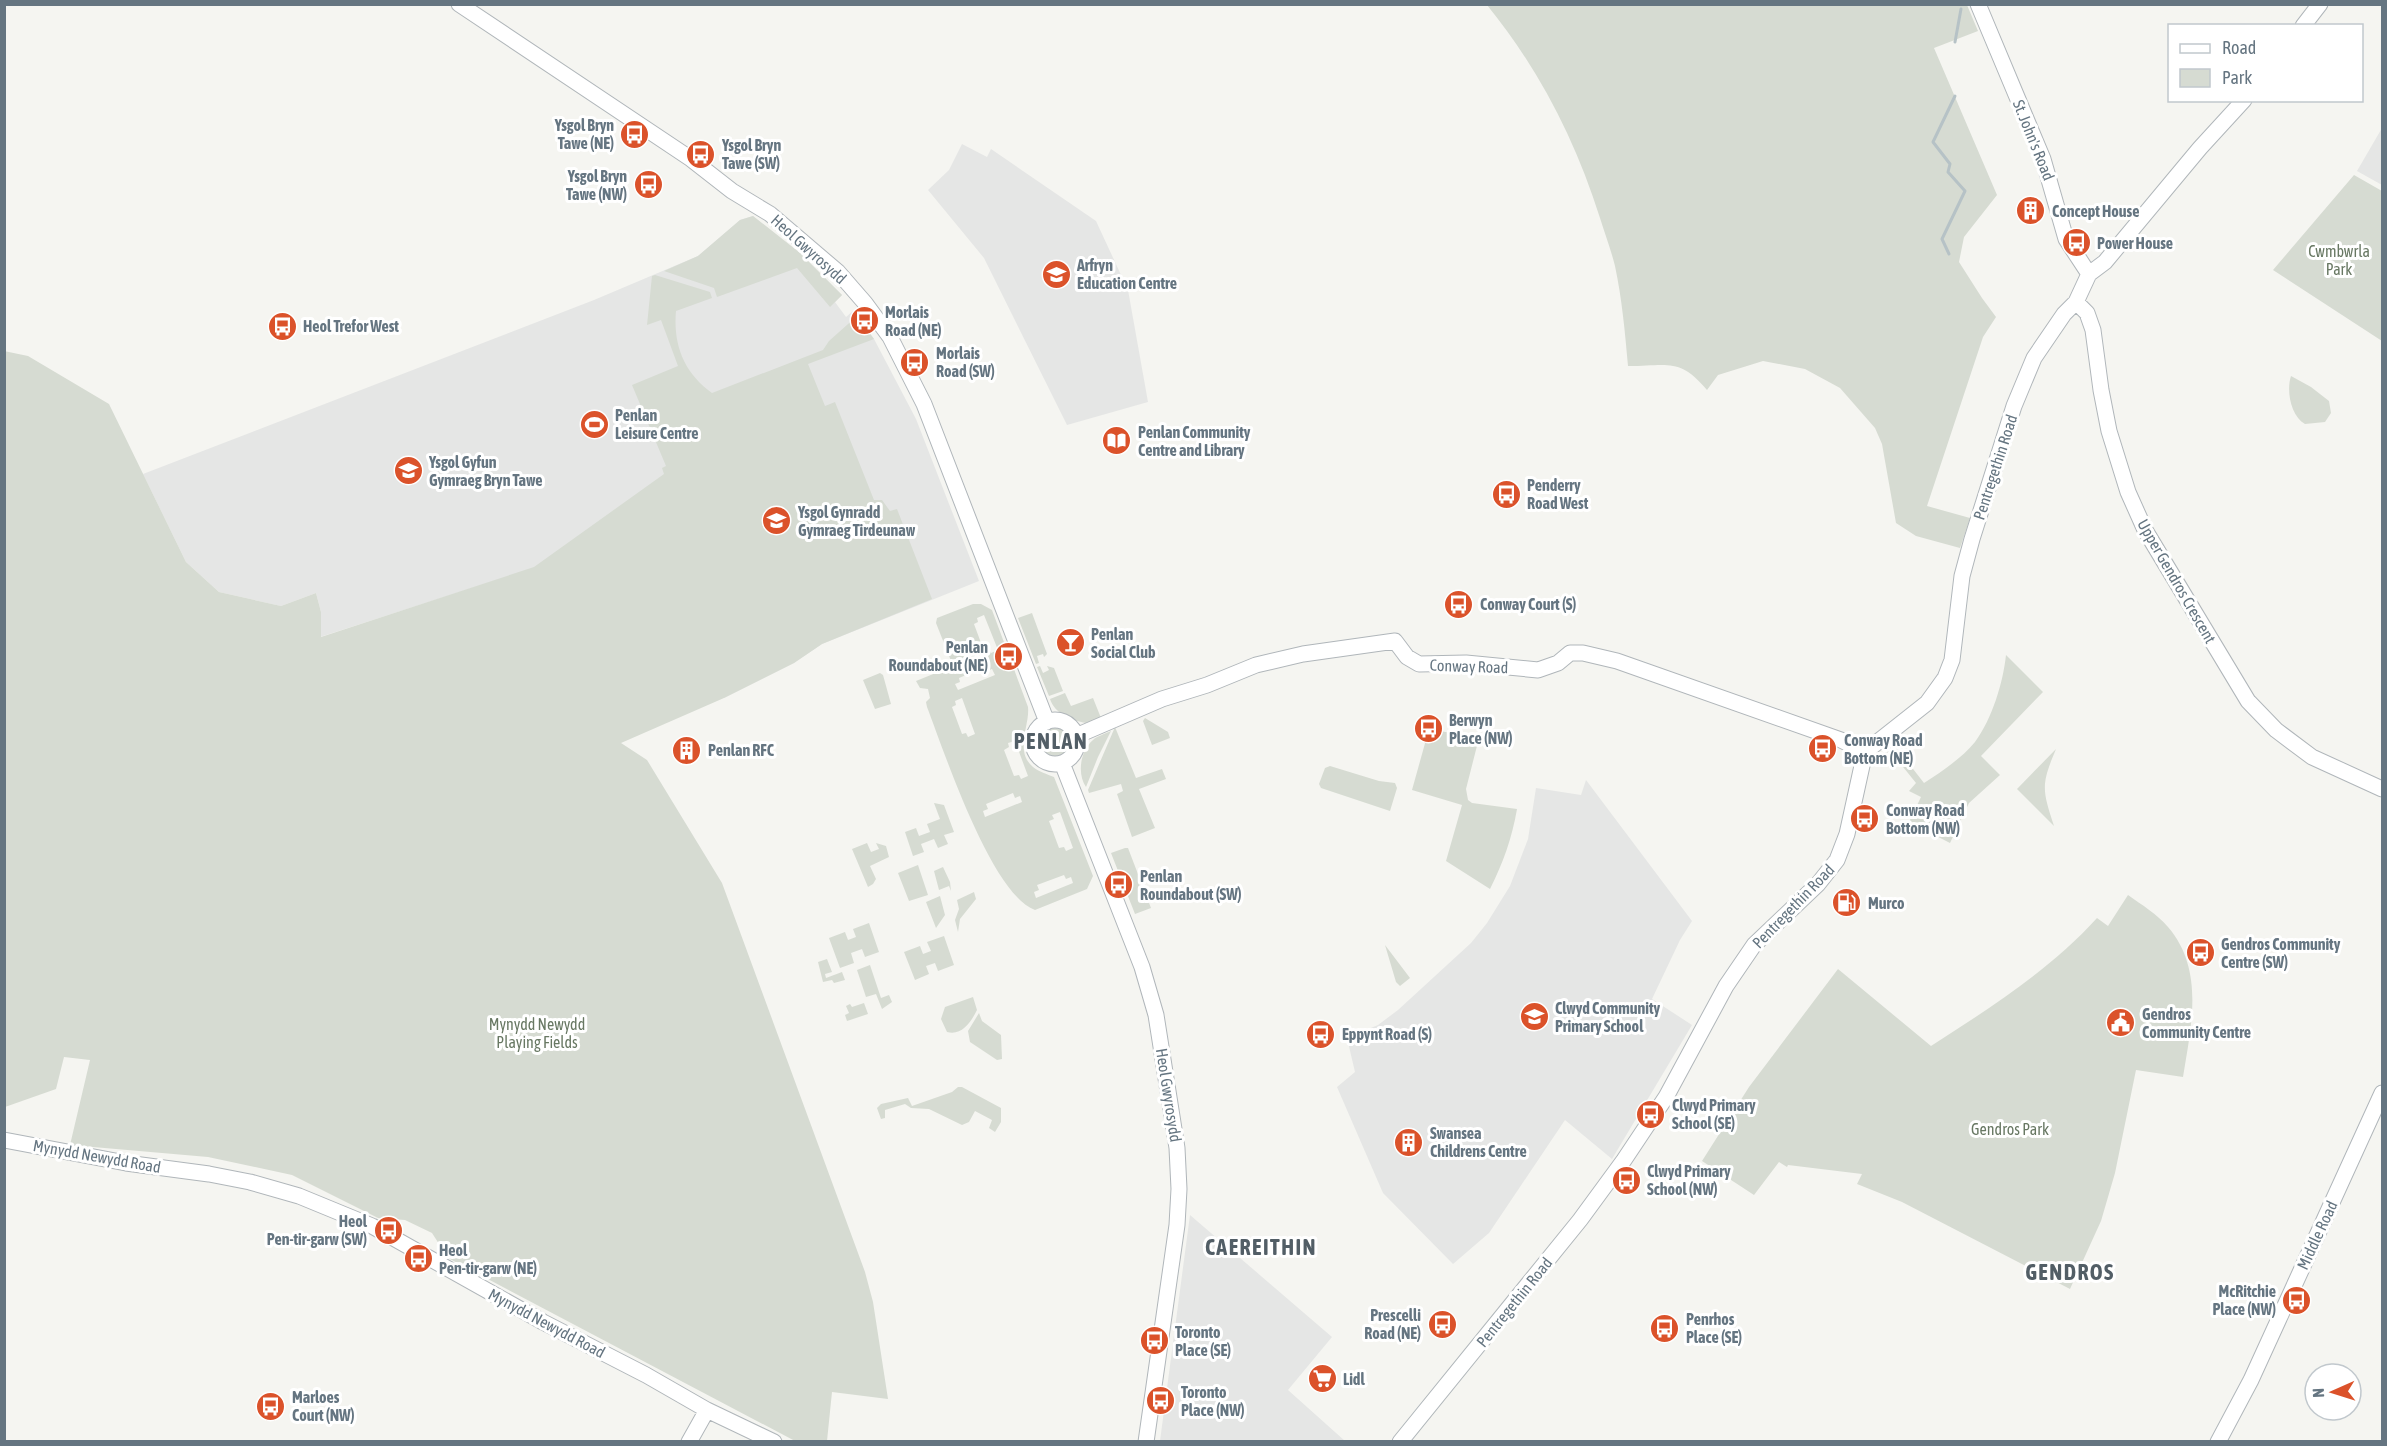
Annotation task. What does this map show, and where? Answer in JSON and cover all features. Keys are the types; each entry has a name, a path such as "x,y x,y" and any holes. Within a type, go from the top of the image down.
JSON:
{"street":[{"name":"Heol Gwyrosydd","path":"459,4 691,159 732,191 770,214 838,272 865,303 890,337 924,404 1047,722"},
{"name":"St. John's Road","path":"1978,4 2043,159 2066,239 2090,274"},
{"path":"2305,24 2320,4"},
{"name":"Pentregethin Road","path":"1400,1442 1580,1220 1624,1160 1666,1096 1726,986 1754,945 1818,884 1837,860 1847,834 1864,752 1928,703 1945,678 1952,660 1962,576 1972,539 2014,406 2034,358 2064,314 2076,302 2090,274 2105,262 2200,148 2242,102"},
{"name":"Upper Gendros Crescent","path":"2076,302 2087,313 2093,330 2109,431 2128,492 2145,530 2248,701 2276,730 2312,757 2382,789"},
{"name":"Conway Road","path":"1076,736 1162,699 1207,685 1256,665 1303,654 1395,641 1407,657 1419,664 1466,663 1538,670 1557,663 1570,653 1594,656 1651,673 1841,740 1864,752"},
{"path":"1047,722 1062,722 1068,725 1076,736 1074,754 1062,763 1046,762 1036,752 1034,738 1041,726 1047,722"},
{"name":"Heol Gwyrosydd","path":"1062,763 1145,977 1156,1015 1177,1148 1179,1190 1177,1225 1146,1442"},
{"name":"Middle Road","path":"2218,1442 2251,1380 2382,1094"},
{"name":"Mynydd Newydd Road","path":"4,1140 126,1163 209,1174 250,1182 299,1196 372,1226 465,1280 646,1375 707,1410 774,1442"},
{"path":"689,1442 707,1410"}],"shaded area":[{"path":"2382,128 2382,185 2357,171"},
{"name":"Arfryn Education Centre","path":"962,144 987,157 991,149 1096,221 1128,290 1148,402 1067,425 984,258 928,190 949,170"},
{"path":"753,216 800,253 842,295 835,302 846,317 853,311 874,339 916,419 979,581 822,644 794,663 724,698 534,568 320,637 321,612 316,593 281,606 219,592 186,562 143,474 594,300 698,256 740,220"},
{"name":"Clwyd Community Primary School","path":"1586,780 1692,921 1680,940 1652,999 1692,1025 1612,1159 1565,1120 1489,1233 1453,1264 1383,1193 1337,1087 1355,1072 1347,1038 1378,1025 1398,1010 1471,943 1487,923 1510,886 1528,839 1536,788 1581,795"},
{"path":"1190,1215 1332,1337 1288,1390 1345,1441 1160,1441"}],"green space":[{"path":"1487,5 1967,5 1978,31 1934,48 1997,195 1964,237 1959,262 1996,317 1983,337 1927,506 1970,518 1960,548 1916,536 1896,523 1882,444 1875,428 1840,388 1805,369 1763,361 1718,375 1707,390 1689,372 1680,368 1663,365 1628,366 1615,266 1579,160 1539,80 1506,29"},
{"name":"Cwmbwrla Park","path":"2354,175 2382,191 2382,341 2273,270"},
{"path":"753,216 800,253 842,295 830,307 797,268 717,297 714,288 664,271 698,256 740,220"},
{"name":"Mynydd Newydd Playing Fields","path":"652,276 710,292 712,298 676,311 676,335 682,357 694,377 712,393 823,350 829,341 857,316 874,339 808,364 825,406 835,402 874,500 882,500 890,511 897,509 932,599 822,644 794,663 724,698 621,743 647,760 722,883 865,1272 873,1302 888,1399 832,1392 827,1441 795,1441 448,1258 432,1233 405,1220 378,1218 292,1175 208,1157 70,1145 90,1060 64,1057 56,1089 5,1107 4,351 28,356 109,404 186,562 219,592 281,606 316,593 321,612 321,637 534,567 664,474 662,468 666,466 632,385 678,366 661,320 647,325"},
{"path":"2291,376 2311,387 2329,401 2331,413 2325,422 2305,424 2296,415 2289,389"},
{"path":"973,604 981,604 992,610 1028,707 1024,754 1033,767 1054,777 1093,876 1087,889 1035,910 1018,898 1002,878 986,850 957,786 927,707 926,702 930,698 928,689 920,688 916,681 953,666 936,623 937,618","holes":["984,615 998,650 991,653 989,649 984,651 974,624 978,622 977,618","985,667 987,671 992,669 995,675 958,690 955,684 960,682 959,678","962,698 975,734 968,737 966,733 962,734 952,707 956,705 955,701","1015,741 1028,776 1021,779 1019,775 1014,776 1004,750 1009,747 1008,743","1013,793 1015,798 1020,796 1022,802 985,817 983,811 988,809 986,804","1060,812 1073,848 1066,851 1064,847 1059,848 1049,821 1054,819 1052,815","1064,875 1066,879 1071,877 1073,883 1036,898 1034,892 1039,890 1037,885"]},
{"path":"1032,613 1047,654 1044,657 1043,654 1037,656 1039,663 1036,664 1018,618"},
{"path":"2006,655 2043,692 1981,756 2000,775 1969,803 1950,843 1909,822 1921,797 1909,791 1916,783 1891,752 1883,753 1892,742 1924,783 1958,759 1975,742 1987,723 1999,689"},
{"path":"1040,666 1043,673 1049,670 1047,666 1054,668 1063,691 1049,696 1037,667"},
{"path":"880,673 883,675 891,704 875,709 863,680"},
{"path":"1065,693 1071,706 1093,698 1101,718 1086,723 1069,718 1060,712 1050,699"},
{"path":"1145,718 1168,732 1170,738 1152,745 1143,721"},
{"path":"1055,727 1067,731 1071,743 1067,755 1055,759 1043,755 1039,743 1043,731"},
{"path":"1115,727 1136,778 1162,769 1166,779 1139,789 1155,828 1132,837 1117,794 1123,791 1121,784 1089,793 1088,790"},
{"path":"1429,729 1479,738 1466,789 1468,800 1472,803 1517,809 1506,850 1490,889 1446,861 1462,805 1412,790"},
{"path":"1111,731 1086,787 1081,776 1081,763 1085,750 1095,739"},
{"path":"2056,749 2045,787 2054,826 2017,789"},
{"path":"1330,766 1379,781 1395,783 1397,788 1390,811 1321,788 1319,784 1325,768"},
{"path":"934,803 944,805 954,832 944,835 948,844 938,848 934,839 921,844 924,852 913,856 905,832 916,828 919,836 930,832 927,824 940,819"},
{"path":"867,843 871,852 879,849 876,843 886,846 889,857 870,866 876,879 868,887 852,849"},
{"path":"1128,848 1151,908 1135,914 1111,853"},
{"path":"918,865 928,895 909,901 898,873"},
{"path":"943,867 950,882 951,891 949,886 939,890 934,871"},
{"path":"974,892 976,899 960,919 958,932 955,920 959,909 957,900"},
{"name":"Gendros Park","path":"2128,895 2159,918 2180,944 2191,980 2192,1019 2183,1077 2136,1070 2115,1173 2101,1221 2070,1289 1902,1202 1857,1184 1862,1174 1788,1165 1787,1167 1779,1162 1754,1195 1702,1161 1749,1087 1838,969 1931,1046 1997,1003 2060,955 2097,918 2108,926"},
{"path":"940,896 945,915 936,928 926,902"},
{"path":"869,923 879,952 865,957 862,949 851,953 854,963 840,968 829,938 845,932 848,940 856,937 853,929"},
{"path":"944,936 954,965 938,971 935,963 926,966 929,974 915,980 904,952 920,946 923,954 931,951 927,942"},
{"path":"1385,945 1410,978 1400,986 1396,982"},
{"path":"827,959 832,972 825,974 826,978 842,972 845,980 834,983 832,980 823,982 818,962"},
{"path":"870,965 881,998 889,995 892,1002 882,1009 876,994 866,997 857,970"},
{"path":"973,997 977,1010 969,1023 962,1030 947,1032 941,1019 945,1007"},
{"path":"864,1003 868,1014 847,1021 845,1015 849,1013 846,1006 850,1004 852,1007"},
{"path":"979,1013 982,1021 1001,1035 1002,1059 997,1060 970,1042 968,1031"},
{"path":"958,1087 1001,1108 1001,1122 995,1132 989,1128 992,1120 975,1111 969,1122 962,1125 929,1109 911,1108 905,1104 885,1110 885,1118 881,1119 877,1108 881,1104 908,1098 912,1106 952,1092"}],"waterway":[{"path":"1955,42 1961,9"},
{"path":"1949,254 1942,239 1965,191 1948,172 1950,164 1933,142 1955,96"}],"place":[{"name":"Ysgol Bryn Tawe (NE)","path":"635,134"},
{"name":"Ysgol Bryn Tawe (SW)","path":"701,154"},
{"name":"Ysgol Bryn Tawe (NW)","path":"648,185"},
{"name":"Concept House","path":"2031,211"},
{"name":"Power House","path":"2076,243"},
{"name":"Arfryn Education Centre","path":"1056,274"},
{"name":"Morlais Road (NE)","path":"864,321"},
{"name":"Heol Trefor West","path":"282,326"},
{"name":"Morlais Road (SW)","path":"915,362"},
{"name":"Penlan Leisure Centre","path":"594,424"},
{"name":"Penlan Community Centre and Library","path":"1117,441"},
{"name":"Ysgol Gyfun Gymraeg Bryn Tawe","path":"408,471"},
{"name":"Penderry Road West","path":"1506,494"},
{"name":"Ysgol Gynradd Gymraeg Tirdeunaw","path":"777,521"},
{"name":"Conway Court (S)","path":"1459,604"},
{"name":"Penlan Social Club","path":"1070,643"},
{"name":"Penlan Roundabout (NE)","path":"1009,656"},
{"name":"Berwyn Place (NW)","path":"1428,729"},
{"name":"Conway Road Bottom (NE)","path":"1823,749"},
{"name":"Penlan RFC","path":"687,750"},
{"name":"Conway Road Bottom (NW)","path":"1865,819"},
{"name":"Penlan Roundabout (SW)","path":"1119,885"},
{"name":"Murco","path":"1847,903"},
{"name":"Gendros Community Centre (SW)","path":"2200,953"},
{"name":"Clwyd Community Primary School","path":"1534,1017"},
{"name":"Gendros Community Centre","path":"2121,1023"},
{"name":"Eppynt Road (S)","path":"1321,1034"},
{"name":"Clwyd Primary School (SE)","path":"1651,1114"},
{"name":"Swansea Childrens Centre","path":"1409,1142"},
{"name":"Clwyd Primary School (NW)","path":"1626,1180"},
{"name":"Heol Pen-tir-garw (SW)","path":"388,1230"},
{"name":"Heol Pen-tir-garw (NE)","path":"418,1259"},
{"name":"McRitchie Place (NW)","path":"2297,1300"},
{"name":"Prescelli Road (NE)","path":"1442,1324"},
{"name":"Penrhos Place (SE)","path":"1665,1328"},
{"name":"Toronto Place (SE)","path":"1154,1341"},
{"name":"Lidl","path":"1322,1379"},
{"name":"Toronto Place (NW)","path":"1160,1401"},
{"name":"Marloes Court (NW)","path":"271,1406"}],"district":[{"name":"PENLAN","path":"1051,741"},
{"name":"CAEREITHIN","path":"1261,1247"},
{"name":"GENDROS","path":"2070,1272"}]}
